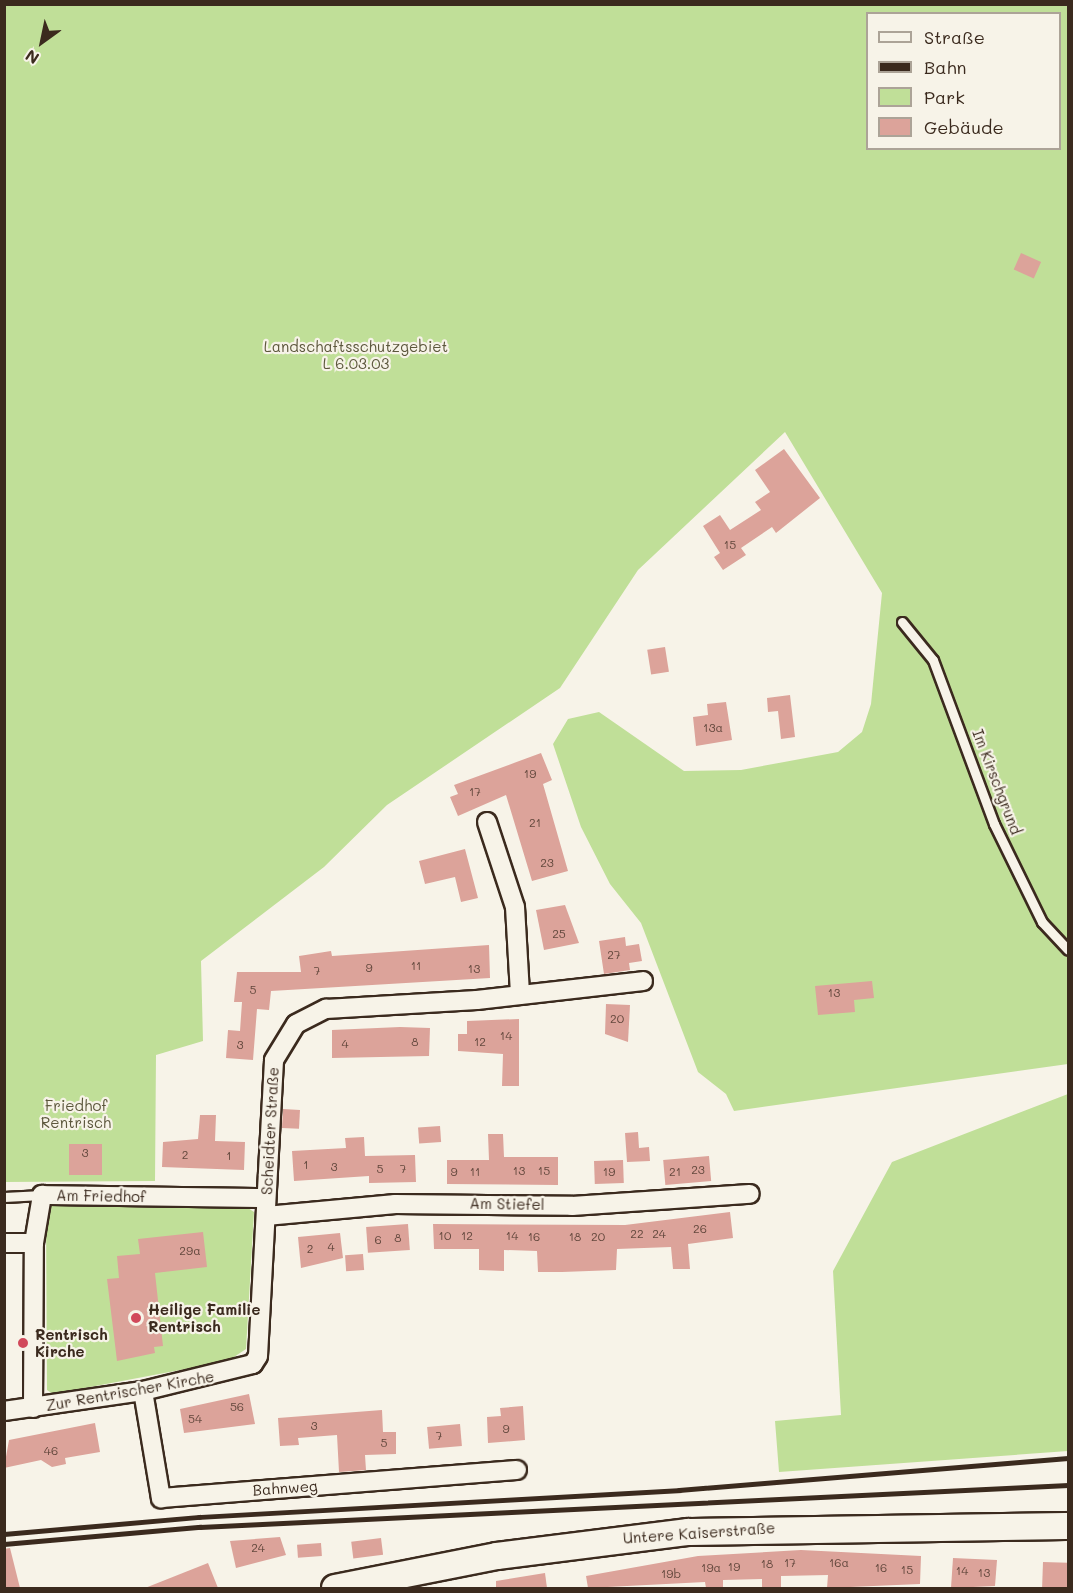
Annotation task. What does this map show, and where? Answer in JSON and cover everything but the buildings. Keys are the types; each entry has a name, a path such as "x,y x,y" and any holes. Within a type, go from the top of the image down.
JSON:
{"main road":[{"name":"Untere Kaiserstraße","path":"335,1588 497,1556 688,1532 1068,1526"}],"street":[{"path":"487,822 515,907 520,995"},
{"name":"Scheidter Straße","path":"253,1364 258,1356 274,1059 296,1024 326,1009 520,995 643,981"},
{"name":"Am Stiefel","path":"266,1216 395,1204 572,1206 750,1194"},
{"name":"Am Friedhof","path":"33,1408 34,1243 42,1195 266,1198"},
{"path":"4,1243 34,1243"},
{"name":"Zur Rentrischer Kirche","path":"4,1411 143,1391 253,1364"},
{"name":"Bahnweg","path":"143,1391 161,1498 517,1470"}],"lane":[{"name":"Im Kirschgrund","path":"902,622 933,660 994,824 1042,922 1068,950"},
{"path":"4,1197 42,1195"}],"green space":[{"name":"Landschaftsschutzgebiet L 6.03.03","path":"4,5 1068,5 1068,1064 734,1111 726,1094 698,1072 641,923 610,884 581,827 553,744 568,719 599,712 684,771 741,770 838,752 862,732 871,704 882,593 785,432 638,570 560,688 387,805 324,867 201,961 203,1041 156,1055 155,1181 5,1182"},
{"path":"1068,1094 1068,1451 779,1472 775,1421 841,1415 833,1271 892,1162"},
{"path":"52,1206 245,1206 254,1212 246,1349 228,1361 53,1394 47,1390 46,1212"}],"railway":[{"path":"4,1534 199,1517 679,1490 1068,1458"},
{"path":"4,1544 200,1527 1068,1485"}],"place":[{"name":"Heilige Familie Rentrisch","path":"136,1318"},
{"name":"Rentrisch Kirche","path":"23,1343"}],"park label":[{"name":"Friedhof Rentrisch","path":"76,1114"}]}
